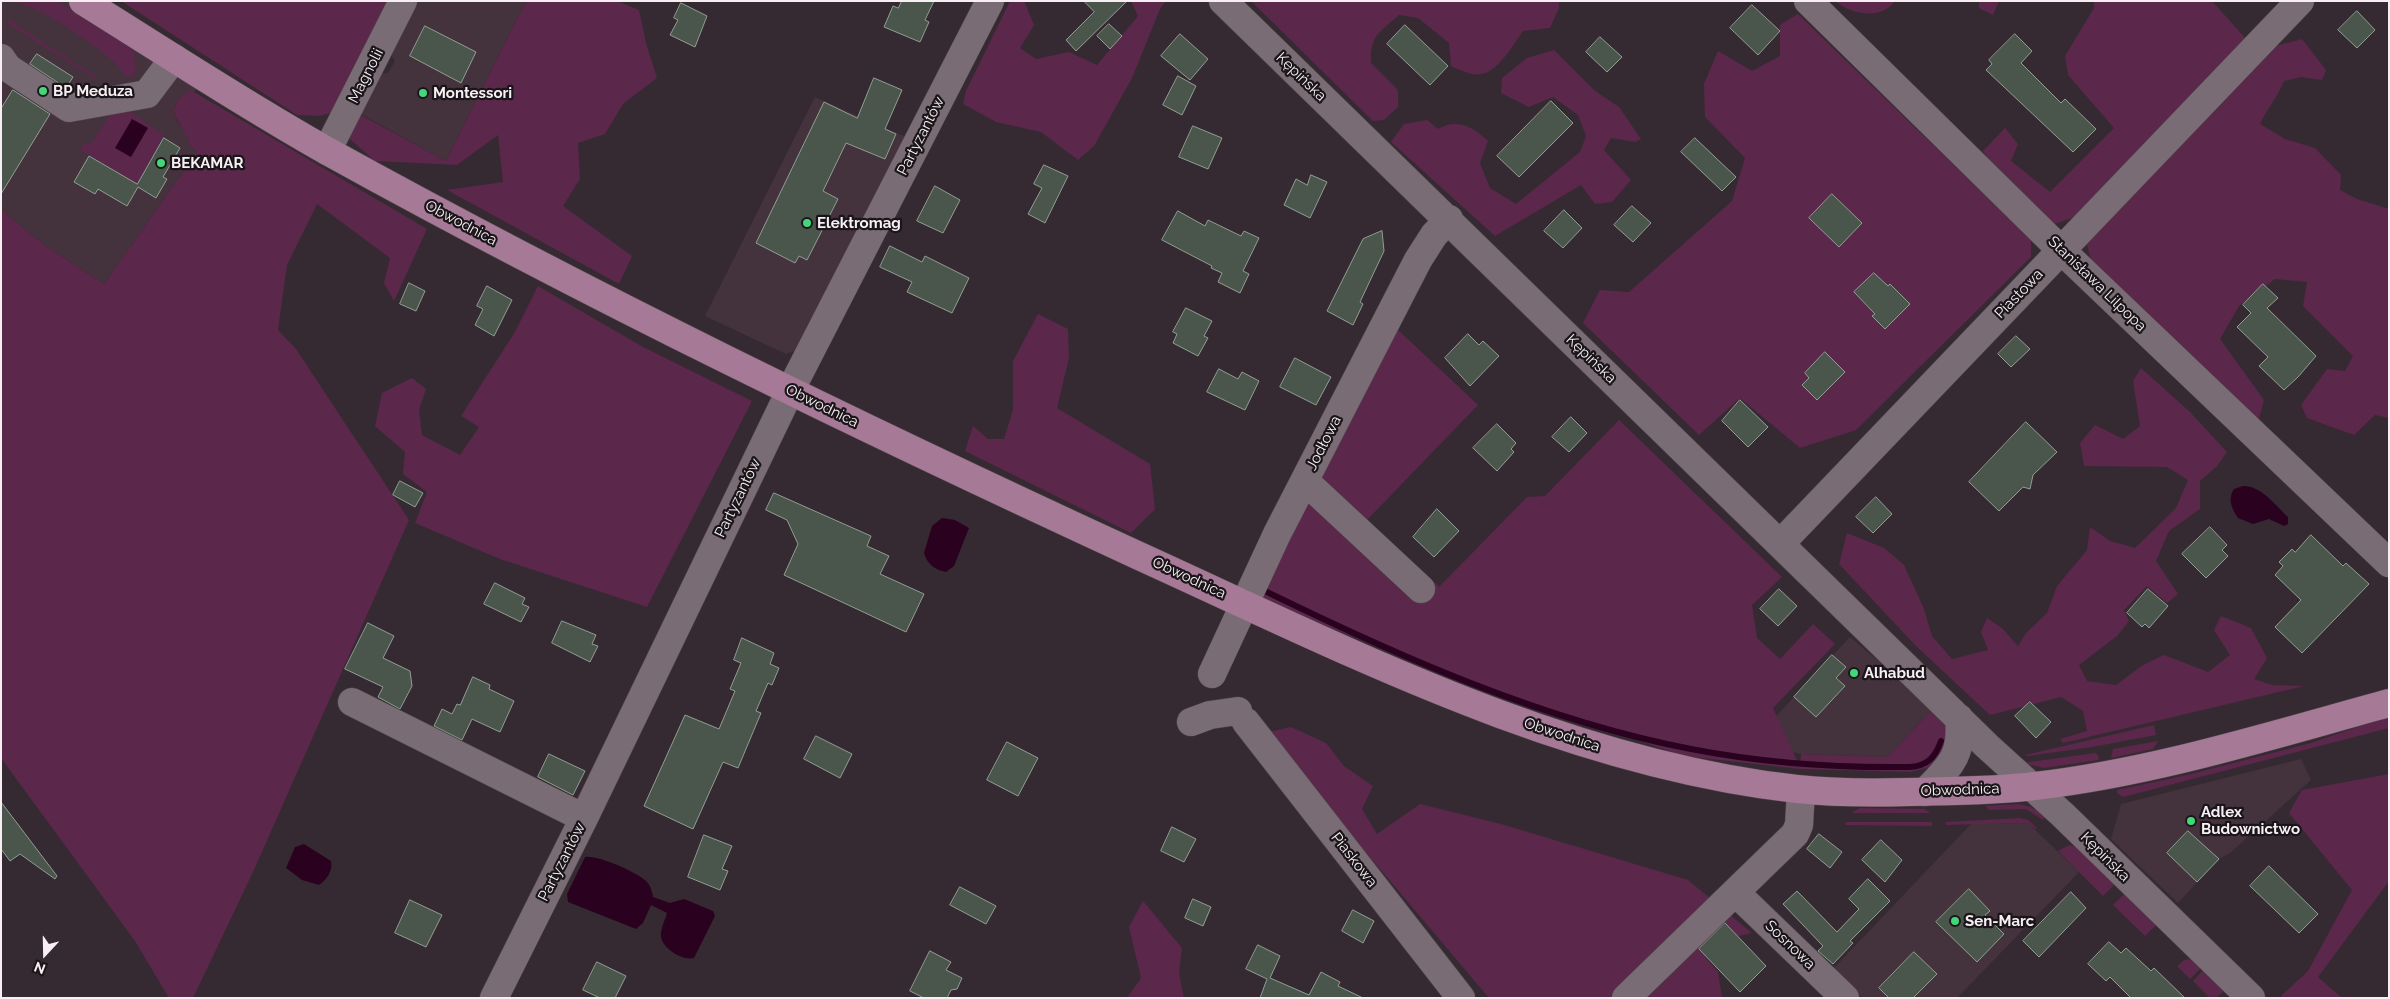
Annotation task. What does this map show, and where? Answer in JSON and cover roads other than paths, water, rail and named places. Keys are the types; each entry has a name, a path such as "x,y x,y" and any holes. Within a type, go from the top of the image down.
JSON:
{"main road":[{"name":"Obwodnica","path":"83,1 327,151 634,315 1019,501 1243,603 1447,694 1580,742 1674,767 1801,790 1925,792 2033,786 2170,762 2389,703"}],"street":[{"name":"Magnolii","path":"327,151 403,1"},
{"name":"Partyzantów","path":"494,998 584,818 790,391 990,1"},
{"name":"Kępińska","path":"1223,1 1958,718 2033,786 2251,998"},
{"name":"Stanisława Lilpopa","path":"1808,1 2061,250 2389,563"},
{"name":"Piastowa","path":"1780,544 2300,1"},
{"path":"1,58 8,68 70,108 147,94 174,58"},
{"name":"Jodłowa","path":"1212,674 1243,603 1418,260 1434,235 1448,219"},
{"path":"1305,481 1421,589"},
{"path":"352,702 584,818"},
{"name":"Piaskowa","path":"1191,722 1210,715 1242,716 1461,998"},
{"path":"1925,792 1950,766 1956,756 1960,737 1958,718"},
{"path":"1626,998 1736,893 1797,831 1801,790"},
{"name":"Sosnowa","path":"1736,893 1846,998"}],"waterway":[{"path":"1267,592 1369,640 1474,684 1582,722 1636,737 1745,758 1854,767 1909,767 1921,765 1930,760 1941,741"}],"place":[{"name":"BP Meduza","path":"43,91"},
{"name":"Montessori","path":"423,93"},
{"name":"BEKAMAR","path":"161,163"},
{"name":"Elektromag","path":"807,223"},
{"name":"Alhabud","path":"1854,673"},
{"name":"Adlex Budownictwo","path":"2191,821"},
{"name":"Sen-Marc","path":"1955,921"}]}
